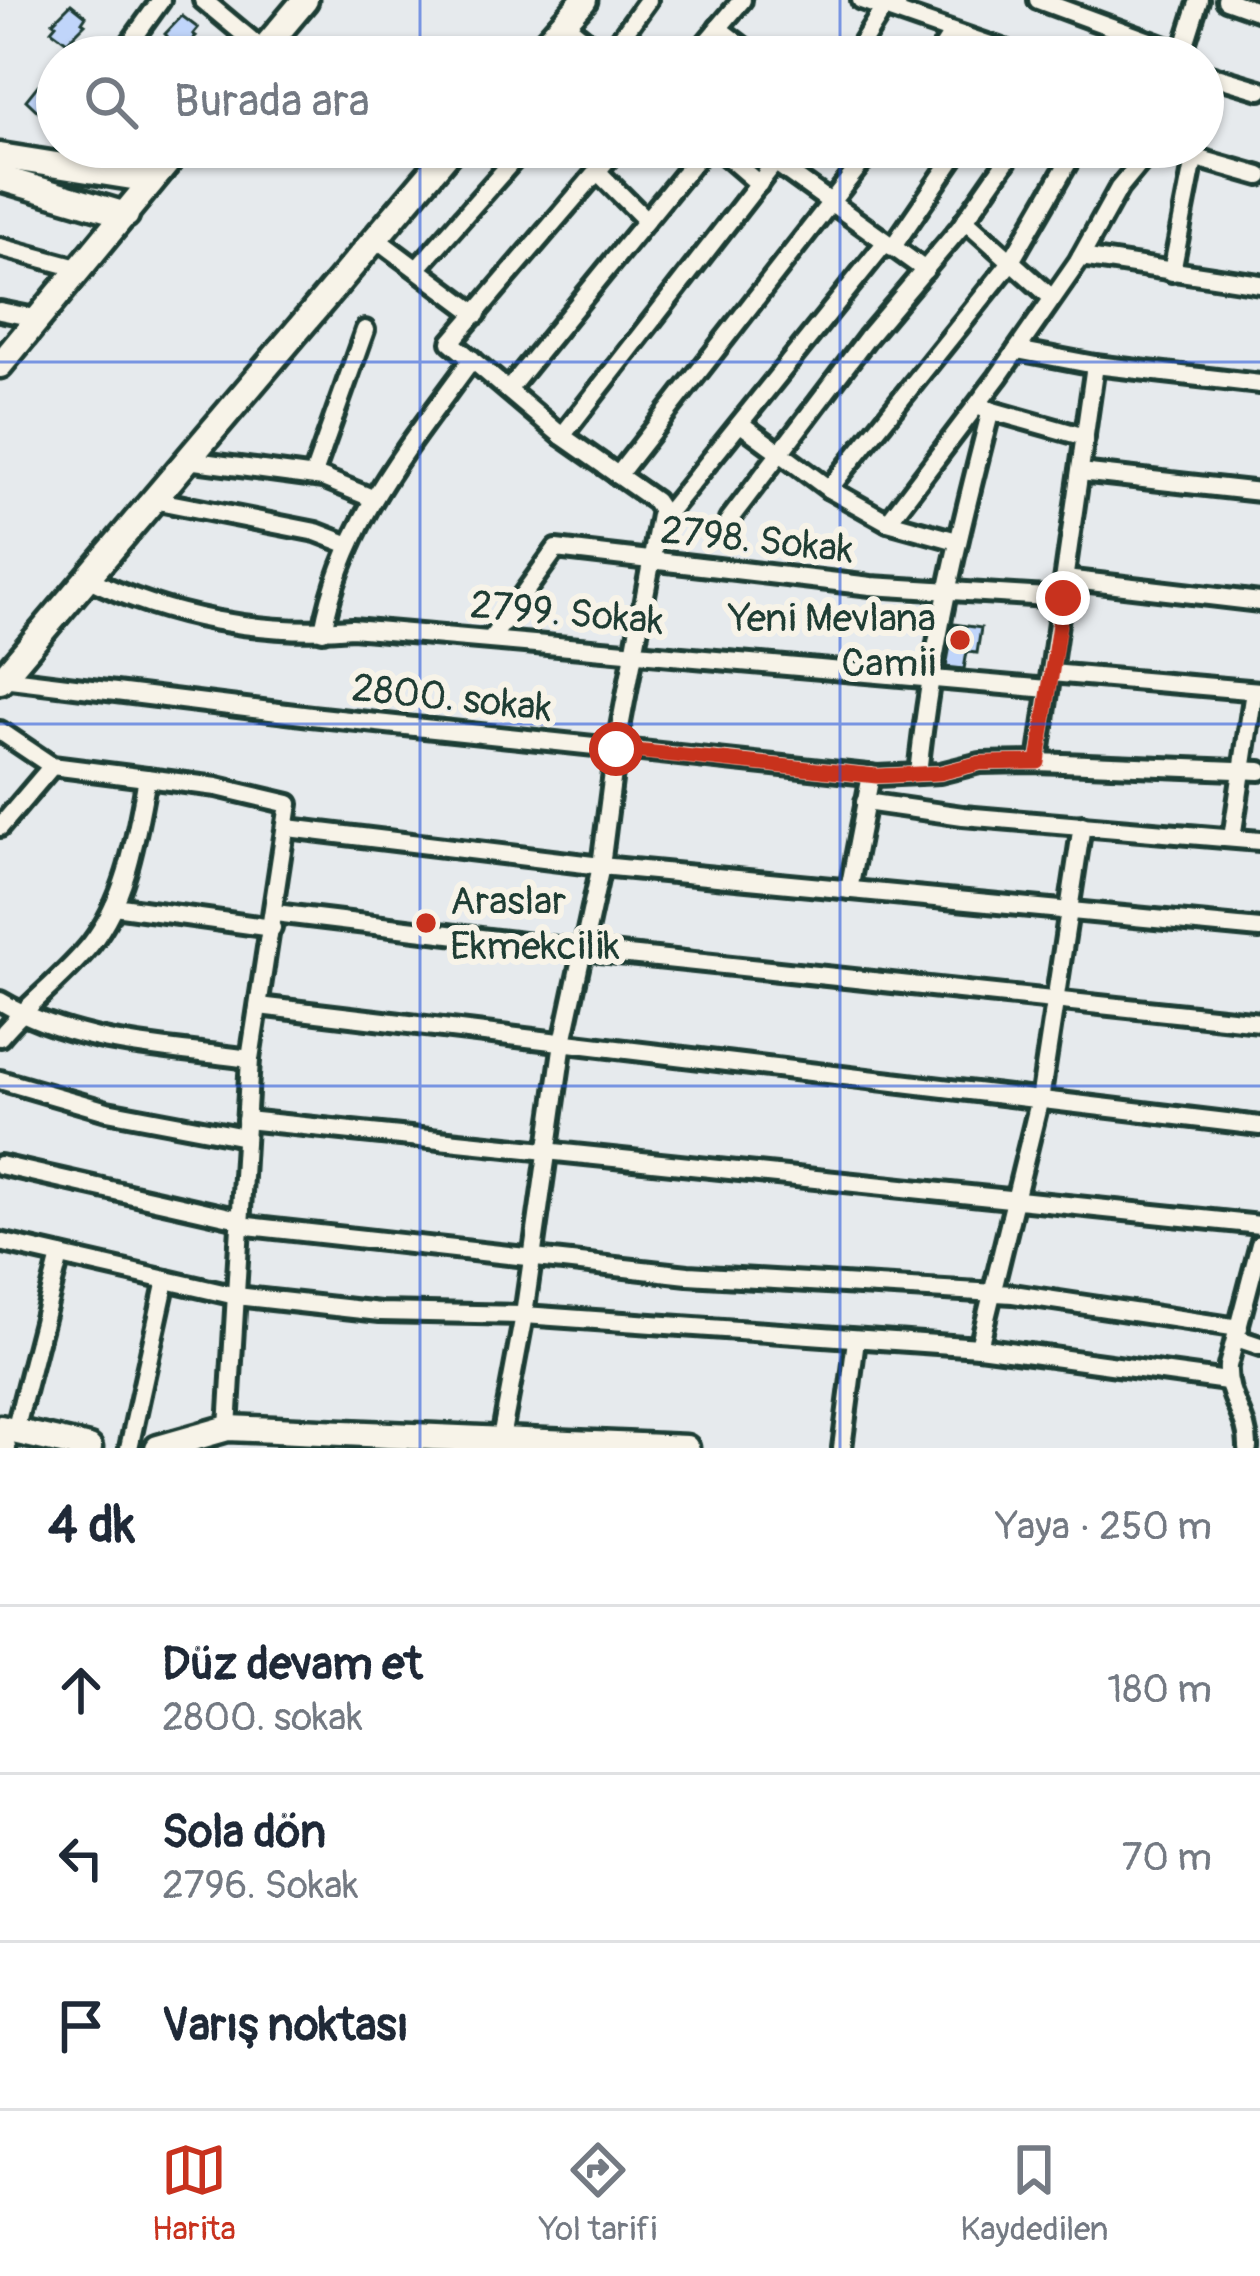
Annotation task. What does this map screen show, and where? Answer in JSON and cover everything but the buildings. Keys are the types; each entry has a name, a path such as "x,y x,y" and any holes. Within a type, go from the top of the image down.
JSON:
{"main road":[{"path":"274,36 305,0"},
{"path":"552,36 584,0"},
{"path":"0,156 36,162"},
{"path":"72,168 151,181"},
{"path":"0,365 162,168"},
{"path":"1,680 434,168"},
{"path":"0,178 126,215"},
{"path":"158,1448 228,1428 686,1448"},
{"path":"4,1438 89,1448"}],"street":[{"path":"135,36 161,0"},
{"path":"203,0 242,36"},
{"path":"621,36 648,0"},
{"path":"711,36 742,0"},
{"path":"861,0 891,4 961,36"},
{"path":"1037,0 1132,36"},
{"path":"1188,36 1199,0"},
{"path":"1226,0 1260,12"},
{"path":"868,36 891,4"},
{"path":"563,23 579,36"},
{"path":"718,28 728,36"},
{"path":"1224,79 1260,90"},
{"path":"1224,167 1260,176"},
{"path":"417,269 506,168"},
{"path":"501,1438 524,1316 563,1042 601,866 616,749 661,516 655,501 562,436 451,342 600,168"},
{"path":"508,390 689,168"},
{"path":"740,168 759,184"},
{"path":"562,436 772,168"},
{"path":"783,168 925,270"},
{"path":"618,475 858,168"},
{"path":"661,516 888,245 946,168"},
{"path":"730,520 1001,168"},
{"path":"829,489 1012,260 1064,168"},
{"path":"888,522 984,408 1119,188 1137,168"},
{"path":"1172,272 1192,168"},
{"path":"597,171 646,220"},
{"path":"965,220 1052,298"},
{"path":"375,238 477,314"},
{"path":"0,247 81,268"},
{"path":"1081,256 1260,284"},
{"path":"0,311 40,319"},
{"path":"313,476 365,330"},
{"path":"1017,350 1095,365 1260,383"},
{"path":"323,631 331,588 347,544 372,498 472,359"},
{"path":"1038,762 1095,365"},
{"path":"984,408 1085,437"},
{"path":"918,774 928,678 984,408"},
{"path":"741,424 829,489 888,522 957,541"},
{"path":"187,460 313,476 372,498"},
{"path":"1080,472 1260,492"},
{"path":"153,500 316,532 347,544"},
{"name":"2798. Sokak","path":"491,639 556,549 871,586 1064,588 1260,602"},
{"name":"2799. Sokak","path":"87,578 204,618 286,630 352,628 928,678 1257,691"},
{"name":"2800. sokak","path":"1,680 871,775 1038,762 1251,771"},
{"path":"1232,838 1251,771 1257,691"},
{"path":"0,731 52,766 289,804 250,1058 228,1428"},
{"path":"0,827 52,766"},
{"path":"848,890 871,775"},
{"path":"0,1037 91,944 114,906 132,859 147,778"},
{"path":"866,802 963,816 1260,841"},
{"path":"980,1347 1039,1100 1082,825"},
{"path":"288,828 601,866 1260,929"},
{"path":"114,906 1260,1022"},
{"path":"0,1000 21,1013 119,1045 250,1058"},
{"path":"259,1006 1260,1126"},
{"path":"0,1080 107,1111 245,1128 1260,1225"},
{"path":"0,1165 239,1222 688,1275 991,1293 1237,1333 1260,1346"},
{"path":"0,1242 236,1296 380,1312 524,1316 980,1347 1227,1381"},
{"path":"1249,1448 1248,1430 1227,1381 1260,1244"},
{"path":"4,1438 60,1256"},
{"path":"130,1448 166,1280"},
{"path":"842,1448 856,1340"}],"place":[{"name":"Yeni Mevlana Camii","path":"960,640"},
{"name":"Araslar Ekmekcilik","path":"426,923"}],"route":[{"path":"616,749 877,776 940,773 980,763 1038,762 1063,598"}]}
